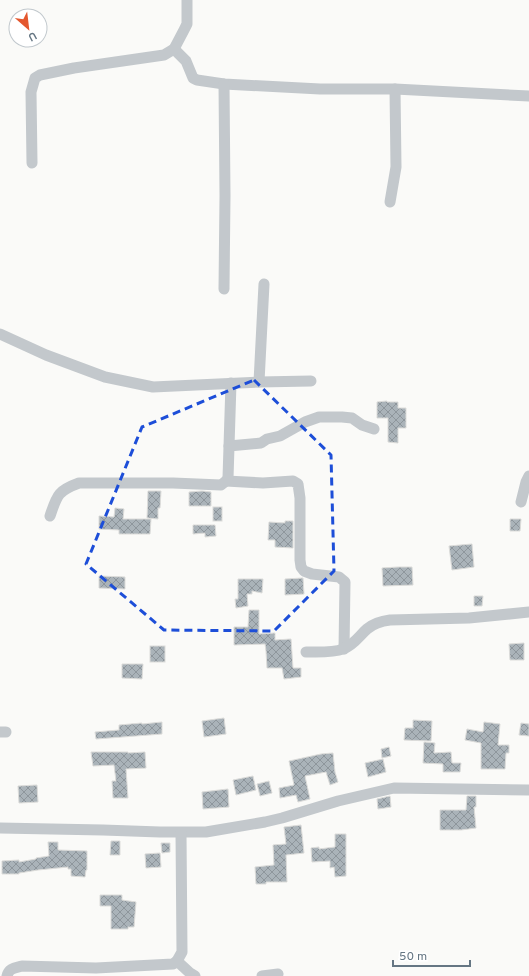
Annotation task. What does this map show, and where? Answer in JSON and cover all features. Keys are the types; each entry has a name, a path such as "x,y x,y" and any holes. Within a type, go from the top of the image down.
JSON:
{"street":[{"path":"32,162 31,92 35,78 40,75 74,68 164,55 174,49 187,24 187,0"},
{"path":"174,49 186,61 193,78 196,80 224,84 320,89 395,89 529,96"},
{"path":"224,84 224,289"},
{"path":"390,202 396,167 395,89"},
{"path":"259,382 264,284"},
{"path":"0,334 46,355 104,377 153,387 311,381"},
{"path":"50,516 58,495 70,486 79,483 173,483 221,485 228,478 231,383"},
{"path":"229,446 261,443 267,439 280,436 305,422 320,417 352,418 362,425 374,429"},
{"path":"521,502 529,476"},
{"path":"226,481 293,481 298,484 300,498 301,567 304,572 339,577 345,582 344,649"},
{"path":"306,652 338,651 344,649 351,645 367,629 379,622 384,621 469,618 529,612"},
{"path":"0,828 181,833 206,832 265,822 338,801 394,788 529,790"},
{"path":"7,976 8,972 13,968 22,966 96,968 132,971 172,964 177,961 182,952 181,833"},
{"path":"177,961 195,976"},
{"path":"262,976 278,974"}],"highlighted area":[{"path":"254,380 331,455 334,571 274,631 164,630 86,564 142,427"}],"building":[{"path":"377,402 398,402 398,408 406,408 406,428 398,428 398,443 388,442 388,418 377,418"},
{"path":"148,491 161,491 158,519 147,518"},
{"path":"189,492 211,492 211,506 189,506"},
{"path":"213,507 222,507 222,521 213,521"},
{"path":"115,508 124,509 123,519 151,519 150,534 119,534 119,530 99,529 99,516 114,517"},
{"path":"510,519 521,519 520,531 510,531"},
{"path":"285,521 293,521 293,548 275,547 275,540 268,540 269,522 285,523"},
{"path":"193,525 215,525 216,536 205,537 205,533 193,534"},
{"path":"472,544 474,567 452,570 449,546"},
{"path":"412,567 413,585 383,586 382,568"},
{"path":"99,576 125,577 125,589 99,588"},
{"path":"303,578 304,594 285,595 285,579"},
{"path":"238,579 263,579 262,593 252,591 252,594 247,594 248,606 236,608 235,599 238,599"},
{"path":"474,596 483,596 482,606 474,606"},
{"path":"249,610 259,610 259,634 275,633 275,640 291,639 293,668 301,668 301,677 284,679 282,668 267,668 265,644 234,645 234,627 248,627"},
{"path":"524,643 524,660 510,660 509,644"},
{"path":"150,646 165,646 165,662 150,662"},
{"path":"122,664 143,664 142,679 122,678"},
{"path":"224,718 226,734 204,737 202,721"},
{"path":"413,720 432,721 431,741 404,740 405,728 413,728"},
{"path":"162,722 162,734 96,739 95,732 119,730 119,725"},
{"path":"484,722 500,724 498,745 509,745 509,753 506,753 505,769 481,769 481,743 465,740 467,729 483,732"},
{"path":"521,723 529,724 529,736 519,735"},
{"path":"424,742 435,743 434,753 451,752 452,763 461,763 460,772 443,772 443,764 423,763"},
{"path":"389,747 391,756 382,758 381,749"},
{"path":"91,752 145,752 146,768 126,769 128,798 113,798 112,781 116,781 114,765 93,766"},
{"path":"333,753 335,772 338,782 330,785 326,772 305,776 310,799 298,802 296,795 280,798 279,788 294,785 289,761"},
{"path":"383,759 386,772 368,777 365,763"},
{"path":"253,776 256,790 236,795 233,780"},
{"path":"269,781 272,793 260,796 257,784"},
{"path":"37,785 38,802 19,803 18,786"},
{"path":"228,789 229,807 203,809 202,792"},
{"path":"390,796 391,807 378,809 377,799"},
{"path":"467,796 476,796 476,807 474,807 476,828 440,830 440,810 466,810"},
{"path":"301,825 304,853 286,855 287,882 266,882 266,884 256,884 255,867 274,865 273,845 286,844 284,827"},
{"path":"335,834 346,834 346,876 335,877 334,867 330,868 330,861 312,862 311,848 319,847 319,849 335,847"},
{"path":"111,841 120,841 120,855 110,855"},
{"path":"48,842 58,842 58,850 87,851 87,870 85,877 71,876 71,869 68,869 68,867 38,870 19,874 2,874 2,861 19,860 19,862 49,856"},
{"path":"161,843 170,843 170,852 162,853"},
{"path":"160,853 161,867 146,868 145,854"},
{"path":"100,895 122,895 122,900 136,902 134,927 128,927 128,929 111,929 111,906 100,906"}]}
